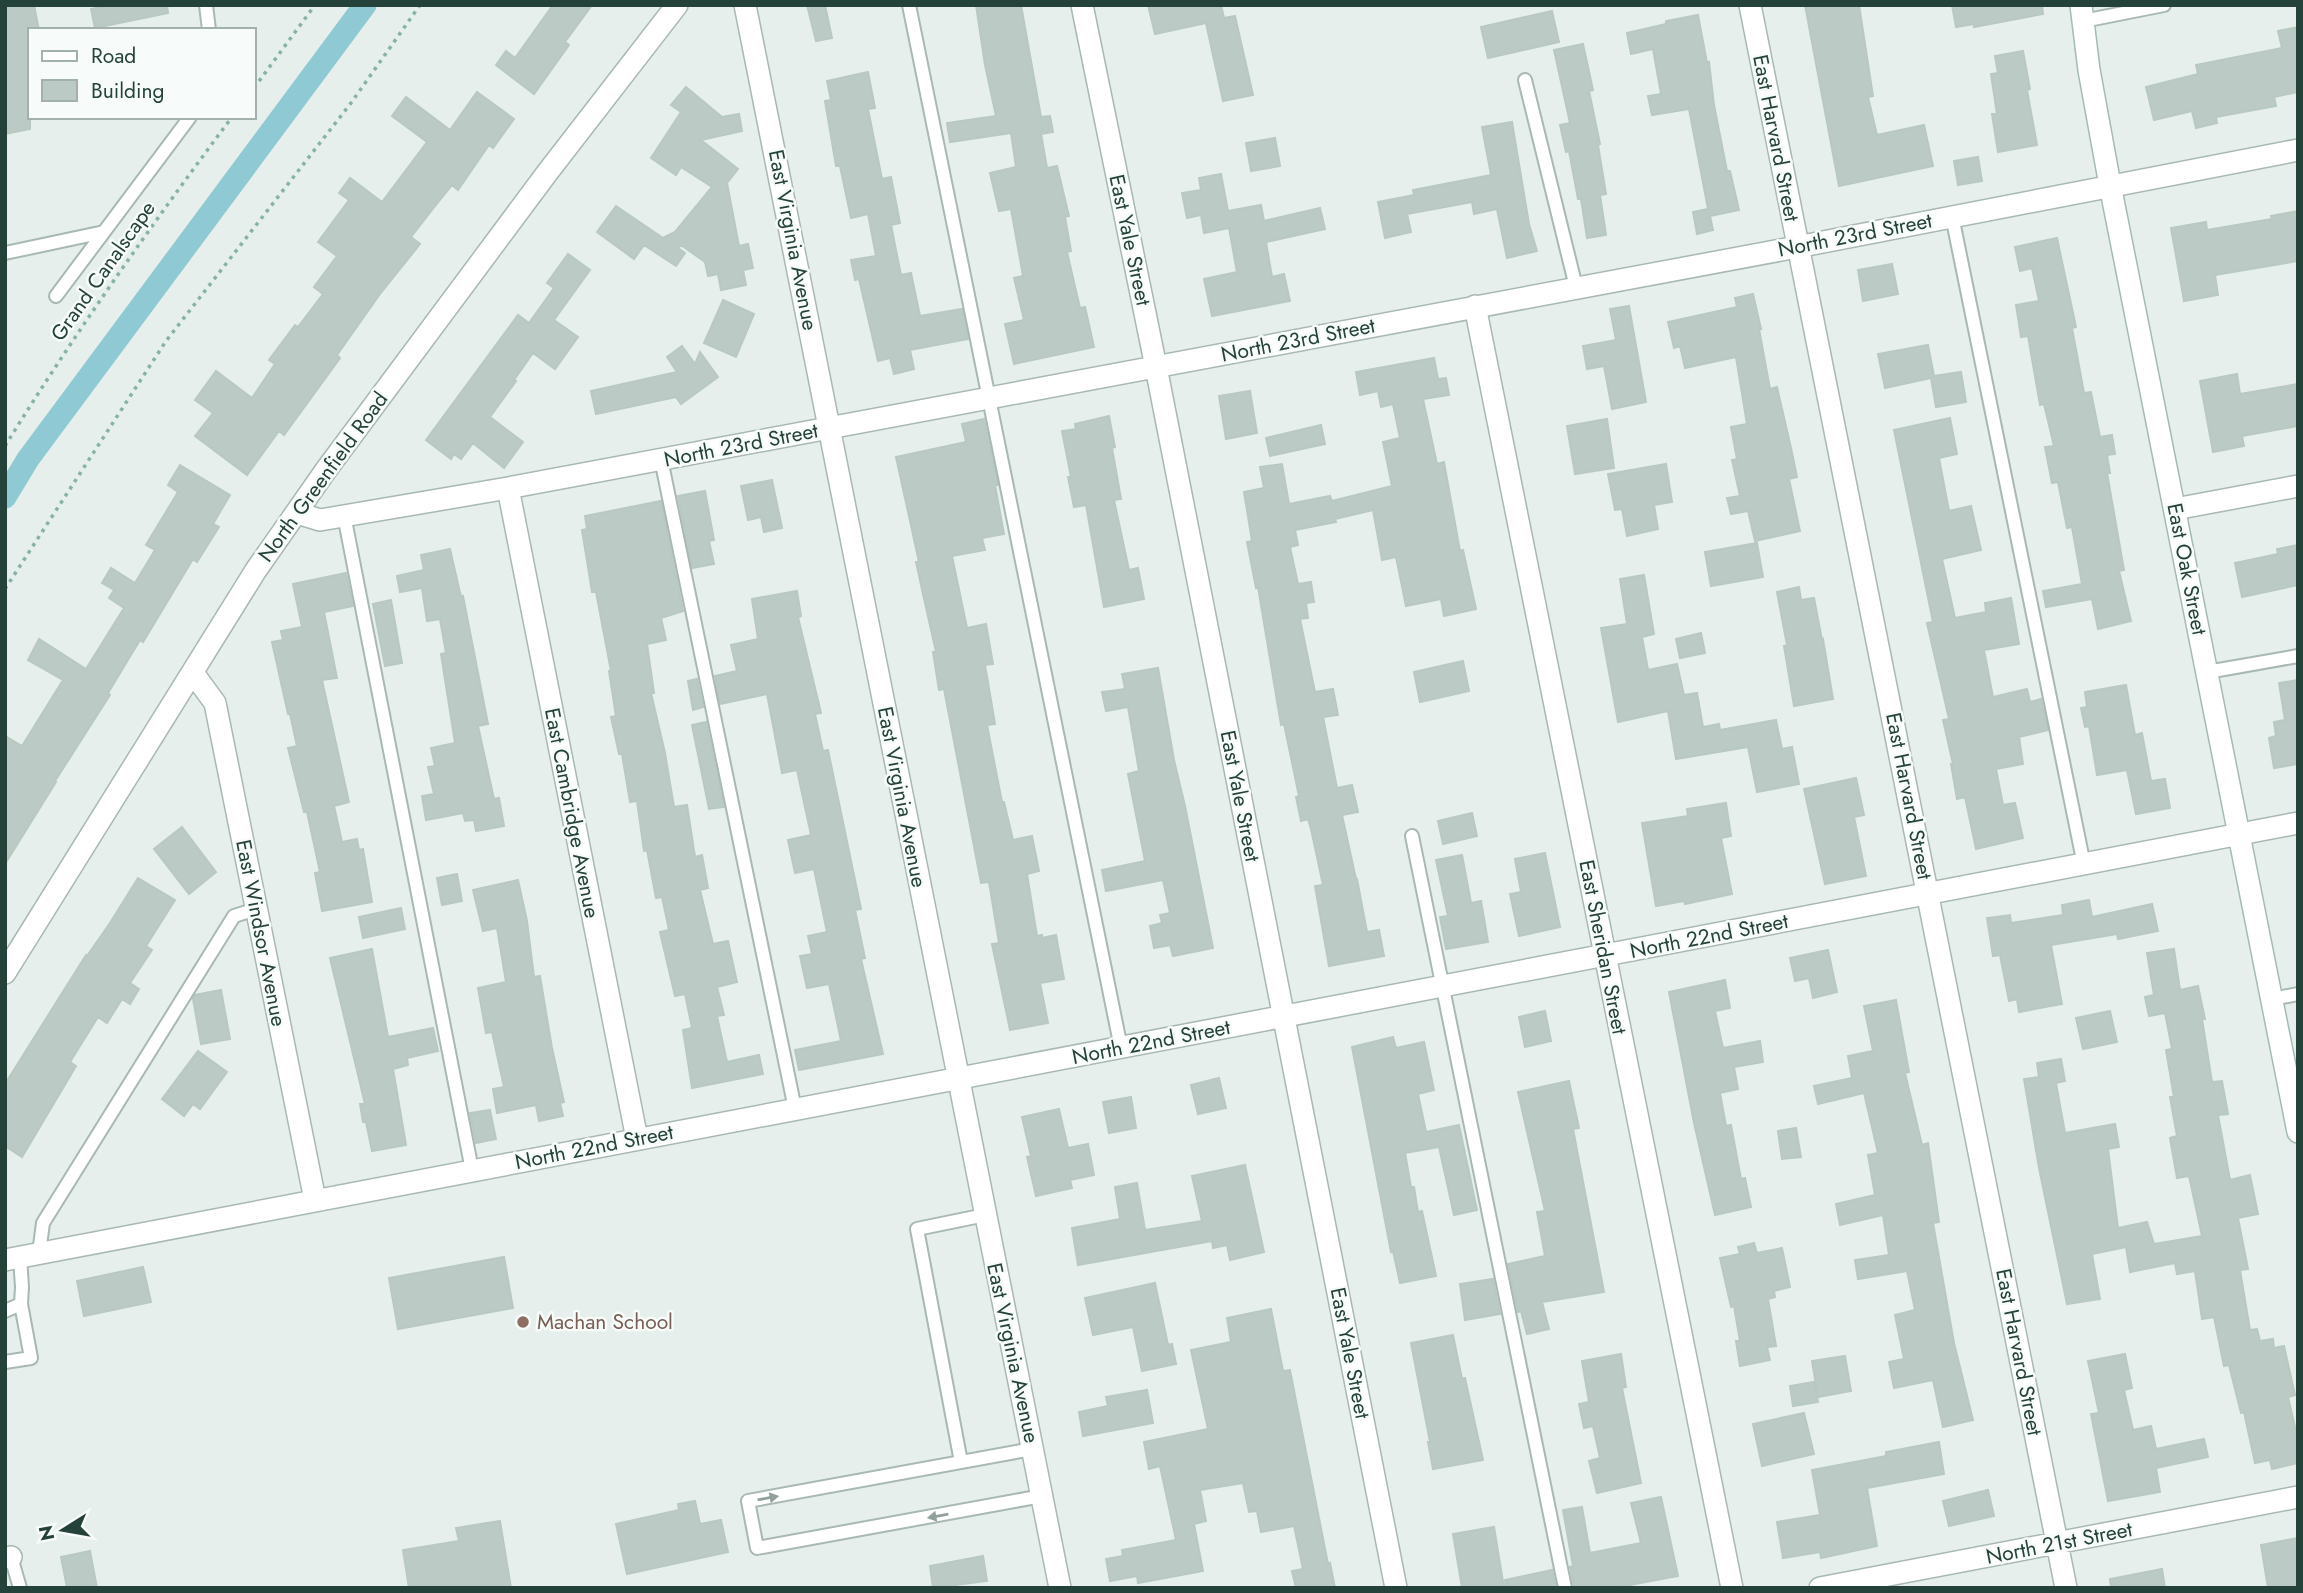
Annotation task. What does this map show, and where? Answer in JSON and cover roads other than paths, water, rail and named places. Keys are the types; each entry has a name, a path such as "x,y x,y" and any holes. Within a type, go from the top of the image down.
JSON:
{"street":[{"name":"North Greenfield Road","path":"5,974 256,570 326,470 547,173 677,5"},
{"name":"East Virginia Avenue","path":"745,5 1060,1588"},
{"name":"East Yale Street","path":"1082,5 1156,367 1396,1588"},
{"name":"East Harvard Street","path":"1750,5 2066,1588"},
{"name":"East Oak Street","path":"2082,13 2089,70 2110,186 2298,1132"},
{"name":"North 23rd Street","path":"298,513 320,520 508,488 1797,247 2298,150"},
{"name":"East Sheridan Street","path":"1475,306 1732,1588"},
{"path":"2175,509 2298,486"},
{"name":"East Cambridge Avenue","path":"508,488 637,1139"},
{"name":"East Windsor Avenue","path":"193,673 215,703 315,1200"},
{"name":"North 22nd Street","path":"21,1257 2298,823"},
{"name":"North 21st Street","path":"1820,1588 2298,1497"}],"lane":[{"path":"206,5 209,28"},
{"path":"909,5 1121,1048"},
{"path":"2082,13 2164,5"},
{"path":"1525,80 1576,287"},
{"path":"55,296 189,119"},
{"path":"1952,216 2084,865"},
{"path":"5,253 104,232"},
{"path":"661,459 795,1109"},
{"path":"344,515 472,1170"},
{"path":"2207,672 2298,656"},
{"path":"1412,836 1565,1588"},
{"path":"5,1362 31,1358 21,1304 21,1257 234,916 256,909"},
{"path":"2272,999 2298,994"},
{"path":"961,1462 917,1229 985,1215"},
{"path":"5,1311 21,1304"},
{"path":"1032,1450 748,1501 757,1548 1042,1496"},
{"path":"8,1557 20,1588"}],"waterway":[{"path":"5,497 28,459 365,5"}],"place":[{"name":"Machan School","path":"523,1322"}]}
